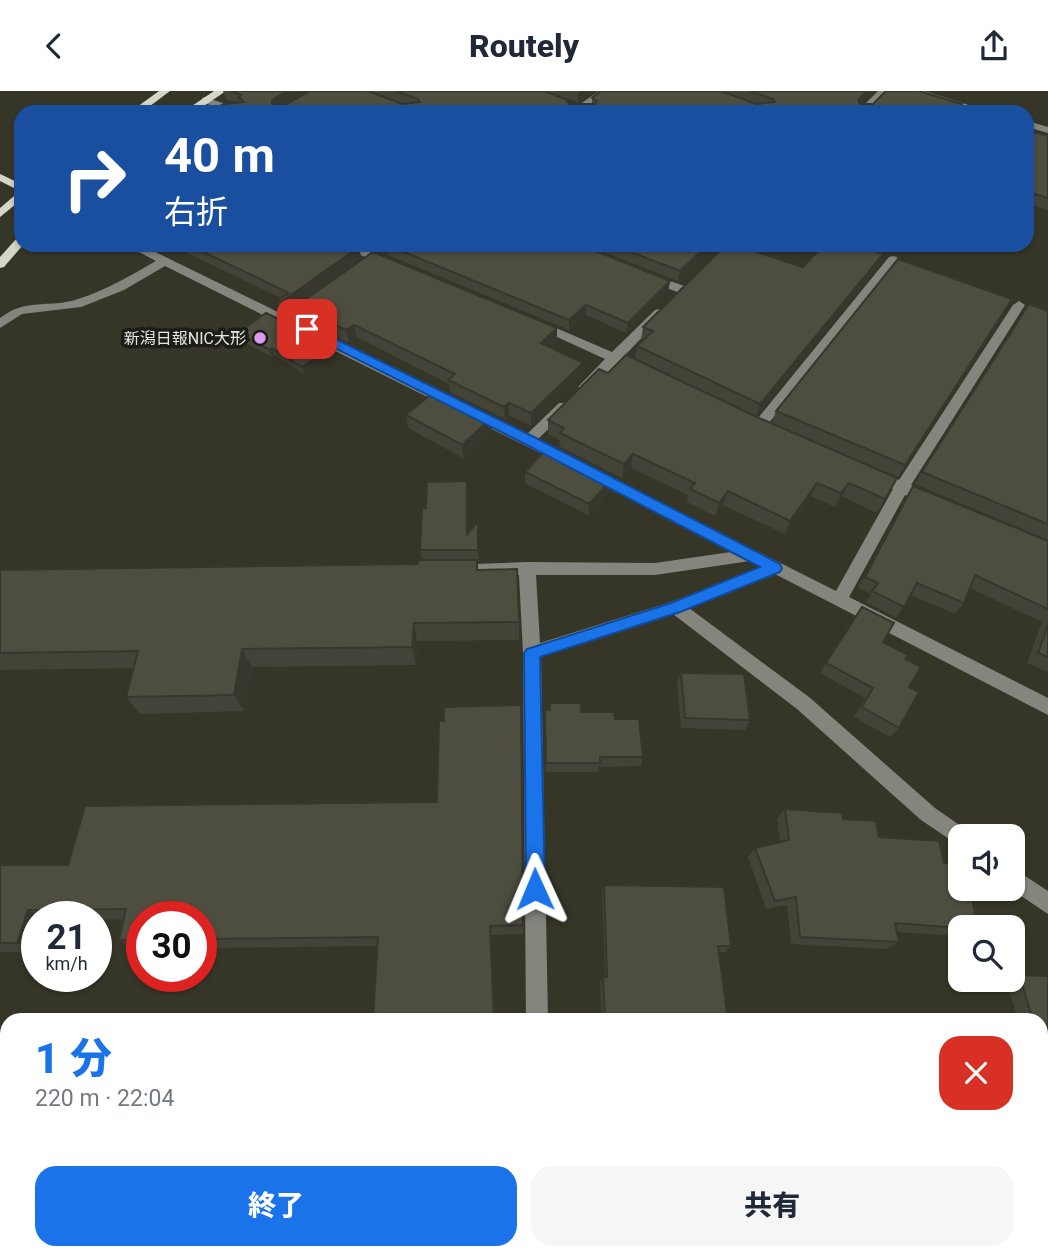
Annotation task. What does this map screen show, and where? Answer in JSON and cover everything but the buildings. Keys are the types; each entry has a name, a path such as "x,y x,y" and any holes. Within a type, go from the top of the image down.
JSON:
{"main road":[{"path":"145,105 165,91"},
{"path":"198,105 221,91"},
{"path":"0,214 14,201"},
{"path":"0,264 14,248"}],"street":[{"path":"583,105 605,91"},
{"path":"869,105 884,91"},
{"path":"912,91 961,105"},
{"path":"205,100 219,105"},
{"path":"146,252 291,315 774,568 1048,707"},
{"path":"356,252 368,261 399,268"},
{"path":"368,261 381,252"},
{"path":"0,324 19,310 77,304 120,287 164,261"},
{"path":"759,426 894,261"},
{"path":"529,440 687,286 631,270"},
{"path":"839,601 902,487 1018,305"},
{"path":"526,321 651,374"},
{"path":"855,467 939,503"},
{"path":"430,569 655,569 750,555"},
{"path":"527,568 532,653 537,1013"},
{"path":"532,653 675,607 774,568"},
{"path":"675,607 803,703 948,829"},
{"path":"1025,887 1048,904"}],"place":[{"name":"新潟日報NIC大形","path":"260,338"}],"route":[{"path":"307,329 529,440 774,568 675,607 532,653 535,889"}]}
